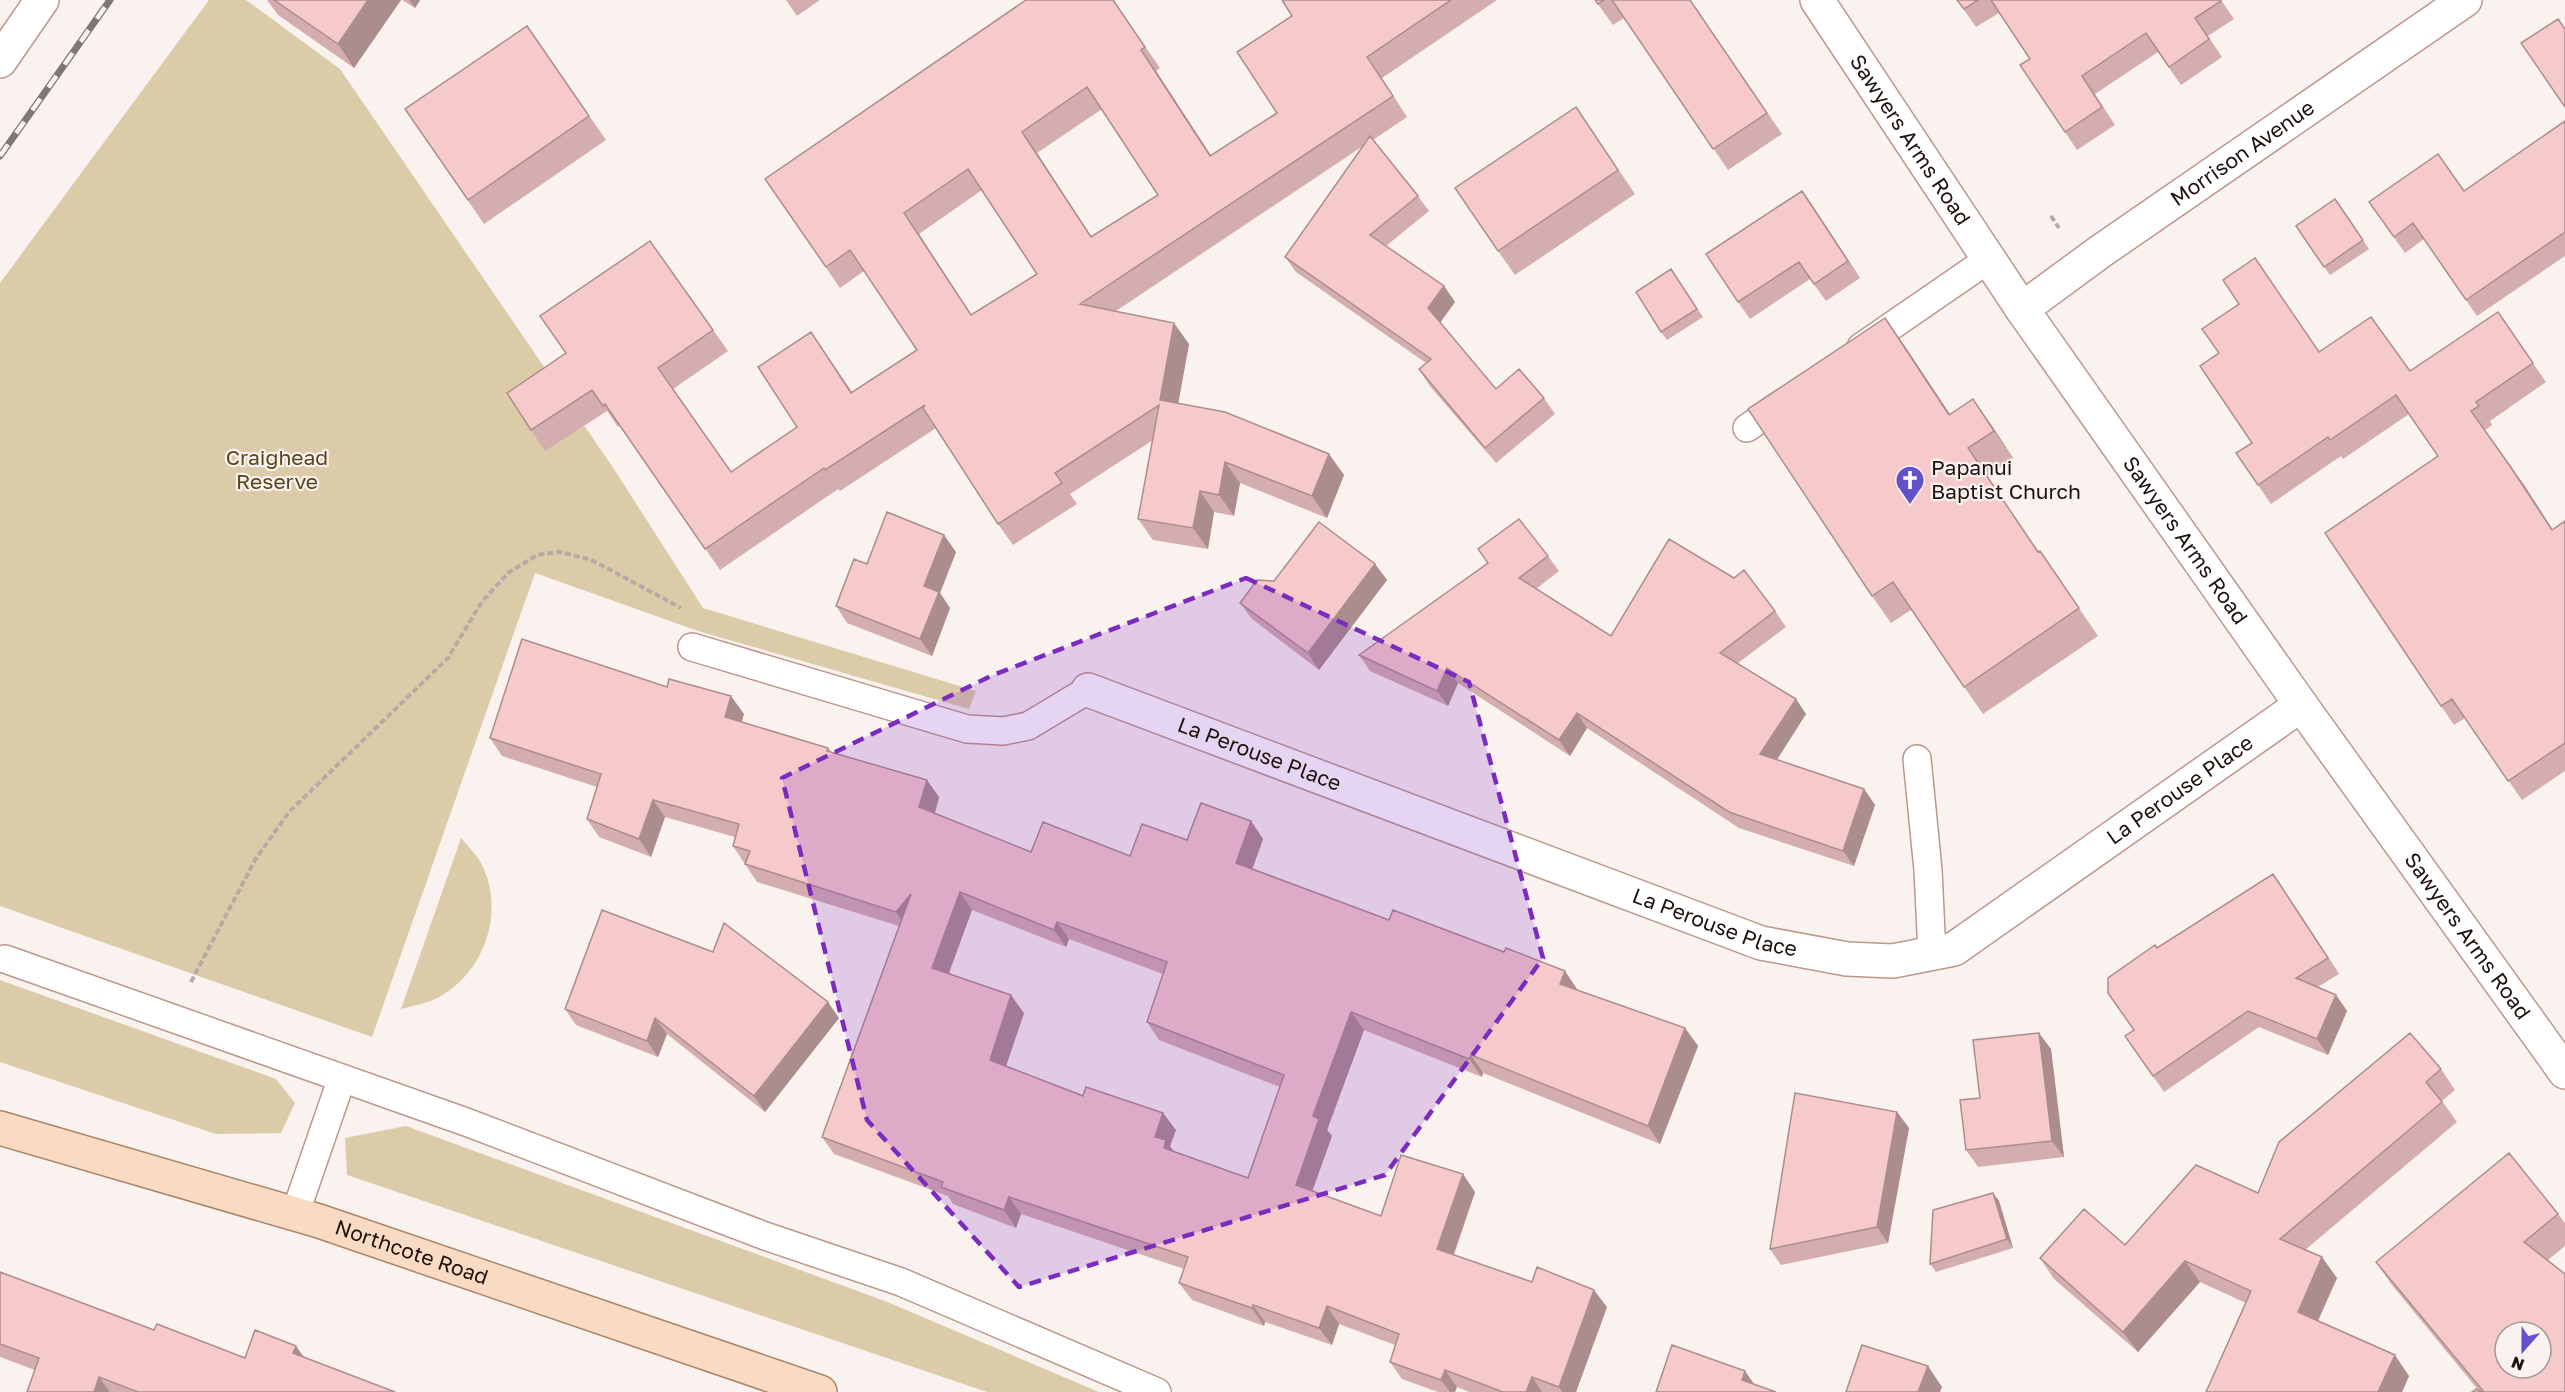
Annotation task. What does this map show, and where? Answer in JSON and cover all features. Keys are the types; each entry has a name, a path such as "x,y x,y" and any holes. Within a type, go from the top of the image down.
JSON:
{"main road":[{"name":"Northcote Road","path":"0,1128 295,1214 820,1392"}],"street":[{"path":"0,61 42,0"},
{"name":"Sawyers Arms Road","path":"1817,0 2022,309 2301,705 2565,1072"},
{"name":"Morrison Avenue","path":"2022,309 2101,251 2465,0"},
{"name":"La Perouse Place","path":"1088,690 1761,942 1847,959 1893,961 1954,949 2301,705"}],"lane":[{"path":"1844,359 1989,259"},
{"path":"1747,428 1806,387"},
{"path":"692,647 967,729 1003,731 1028,726 1088,690"},
{"path":"1917,759 1928,870 1932,954"},
{"path":"5,959 466,1122 765,1236 901,1282 1157,1392"},
{"path":"295,1214 342,1078"}],"path":[{"path":"2052,216 2062,233"},
{"path":"181,979 192,983 255,860 289,812 447,658 489,591 508,573 537,555 560,552 570,554 627,577 686,611"}],"highlighted area":[{"path":"1246,578 1469,682 1543,958 1385,1175 1019,1287 867,1120 782,778 993,675"}],"green space":[{"name":"Craighead Reserve","path":"209,0 246,0 340,69 614,469 703,608 976,691 969,709 698,631 535,573 372,1037 0,906 0,283"},
{"path":"461,838 481,863 488,882 492,902 486,942 477,960 465,976 450,990 433,1000 401,1009"},
{"path":"0,980 276,1079 295,1103 281,1133 216,1134 0,1062"},
{"path":"406,1126 885,1301 1099,1392 987,1392 347,1175 345,1138"}],"building":[{"path":"274,0 368,0 338,44"},
{"path":"1026,0 1113,0 1145,47 1141,50 1210,156 1277,113 1237,52 1292,16 1282,0 1451,0 1367,57 1393,96 1080,304 1174,323 1160,400 1225,412 1329,454 1312,496 1225,462 1219,495 1200,491 1193,528 1138,519 1159,405 1055,473 1062,483 998,524 923,408 925,405 825,470 824,468 705,549 605,404 603,406 592,390 531,430 507,393 566,353 540,316 650,241 713,330 658,368 731,472 797,427 758,367 811,332 851,393 917,350 850,250 826,267 765,179","holes":["1087,87 1158,195 1091,237 1022,132","968,169 1037,274 971,315 904,213"]},
{"path":"1612,0 1690,0 1767,113 1713,149"},
{"path":"1957,0 1978,0 1964,9"},
{"path":"1991,0 2221,1 2195,18 2209,39 2169,67 2146,33 2082,76 2102,107 2065,132 2020,65 2030,59"},
{"path":"2558,19 2565,29 2565,107 2521,43"},
{"path":"527,26 589,116 468,200 405,109"},
{"path":"1576,107 1618,170 1498,251 1455,188"},
{"path":"2565,121 2565,232 2466,300 2413,223 2394,237 2369,202 2438,154 2464,191"},
{"path":"1370,136 1418,196 1370,235 1444,286 1428,308 1496,389 1519,369 1544,398 1485,448 1419,369 1431,359 1285,257"},
{"path":"1802,191 1848,261 1814,284 1799,262 1738,302 1706,254"},
{"path":"2335,199 2363,240 2324,267 2296,226"},
{"path":"2255,258 2319,352 2371,317 2410,371 2498,312 2533,363 2476,402 2479,406 2471,411 2552,530 2565,521 2565,743 2508,781 2452,699 2441,706 2325,533 2438,456 2396,395 2330,440 2328,437 2258,485 2236,453 2252,443 2200,366 2219,353 2202,329 2239,304 2223,280"},
{"path":"1671,269 1697,309 1661,332 1636,292"},
{"name":"Papanui Baptist Church","path":"1885,318 1949,415 1973,399 1994,431 1968,448 2079,608 1964,687 1893,582 1872,596 1748,409"},
{"path":"887,512 944,535 924,586 939,592 920,639 836,606 854,559 867,564"},
{"path":"1519,519 1548,556 1519,578 1611,636 1669,539 1734,578 1744,570 1775,611 1720,653 1796,699 1760,754 1864,789 1843,851 1729,812 1577,713 1559,740 1447,668 1437,691 1359,655 1488,563 1478,549"},
{"path":"1319,522 1375,564 1308,653 1240,603 1257,580 1274,581"},
{"path":"522,639 667,687 669,679 731,696 725,717 828,748 827,751 927,780 919,807 1031,852 1043,822 1130,856 1142,824 1187,840 1201,803 1251,821 1236,863 1389,920 1393,910 1504,952 1506,948 1565,971 1560,984 1685,1028 1648,1126 1471,1055 1469,1059 1351,1012 1313,1116 1319,1119 1296,1185 1381,1216 1401,1155 1463,1174 1437,1249 1532,1282 1537,1267 1594,1290 1559,1387 1532,1377 1526,1392 1503,1392 1445,1370 1441,1380 1390,1362 1399,1334 1327,1306 1319,1328 1253,1305 1252,1308 1179,1283 1188,1257 1009,1197 1004,1210 941,1187 943,1182 822,1137 911,894 896,912 745,864 750,851 733,846 739,824 653,800 639,839 587,819 601,774 490,738","holes":["960,892 1054,930 1057,922 1167,962 1147,1022 1284,1075 1248,1178 1164,1148 1166,1140 1155,1137 1163,1113 1086,1087 1083,1096 990,1060 1011,995 932,968"]},
{"path":"2273,874 2328,958 2296,978 2336,995 2317,1039 2248,1011 2153,1076 2125,1036 2134,1030 2108,993 2108,978 2155,945 2157,948"},
{"path":"602,910 713,952 724,923 828,1002 754,1096 655,1018 647,1041 565,1009"},
{"path":"2039,1033 2052,1141 1966,1150 1960,1100 1980,1098 1973,1040"},
{"path":"2410,1033 2441,1069 2426,1082 2442,1102 2280,1239 2322,1257 2298,1312 2395,1355 2378,1392 2206,1392 2251,1291 2185,1261 2123,1332 2040,1258 2084,1209 2125,1245 2196,1165 2258,1193 2279,1142"},
{"path":"1795,1093 1897,1112 1877,1227 1770,1249"},
{"path":"2509,1153 2558,1214 2524,1242 2565,1274 2565,1392 2484,1392 2376,1262"},
{"path":"1993,1193 2007,1239 1930,1264 1933,1210"},
{"path":"0,1272 154,1330 157,1324 245,1358 255,1330 296,1346 293,1353 395,1392 138,1392 99,1377 94,1392 27,1392 39,1358 0,1344"},
{"path":"1672,1345 1745,1371 1742,1380 1776,1392 1656,1392"},
{"path":"1862,1345 1928,1366 1918,1392 1846,1392"}],"railway":[{"path":"0,156 110,0"}],"place":[{"name":"Papanui Baptist Church","path":"1910,506"}]}
